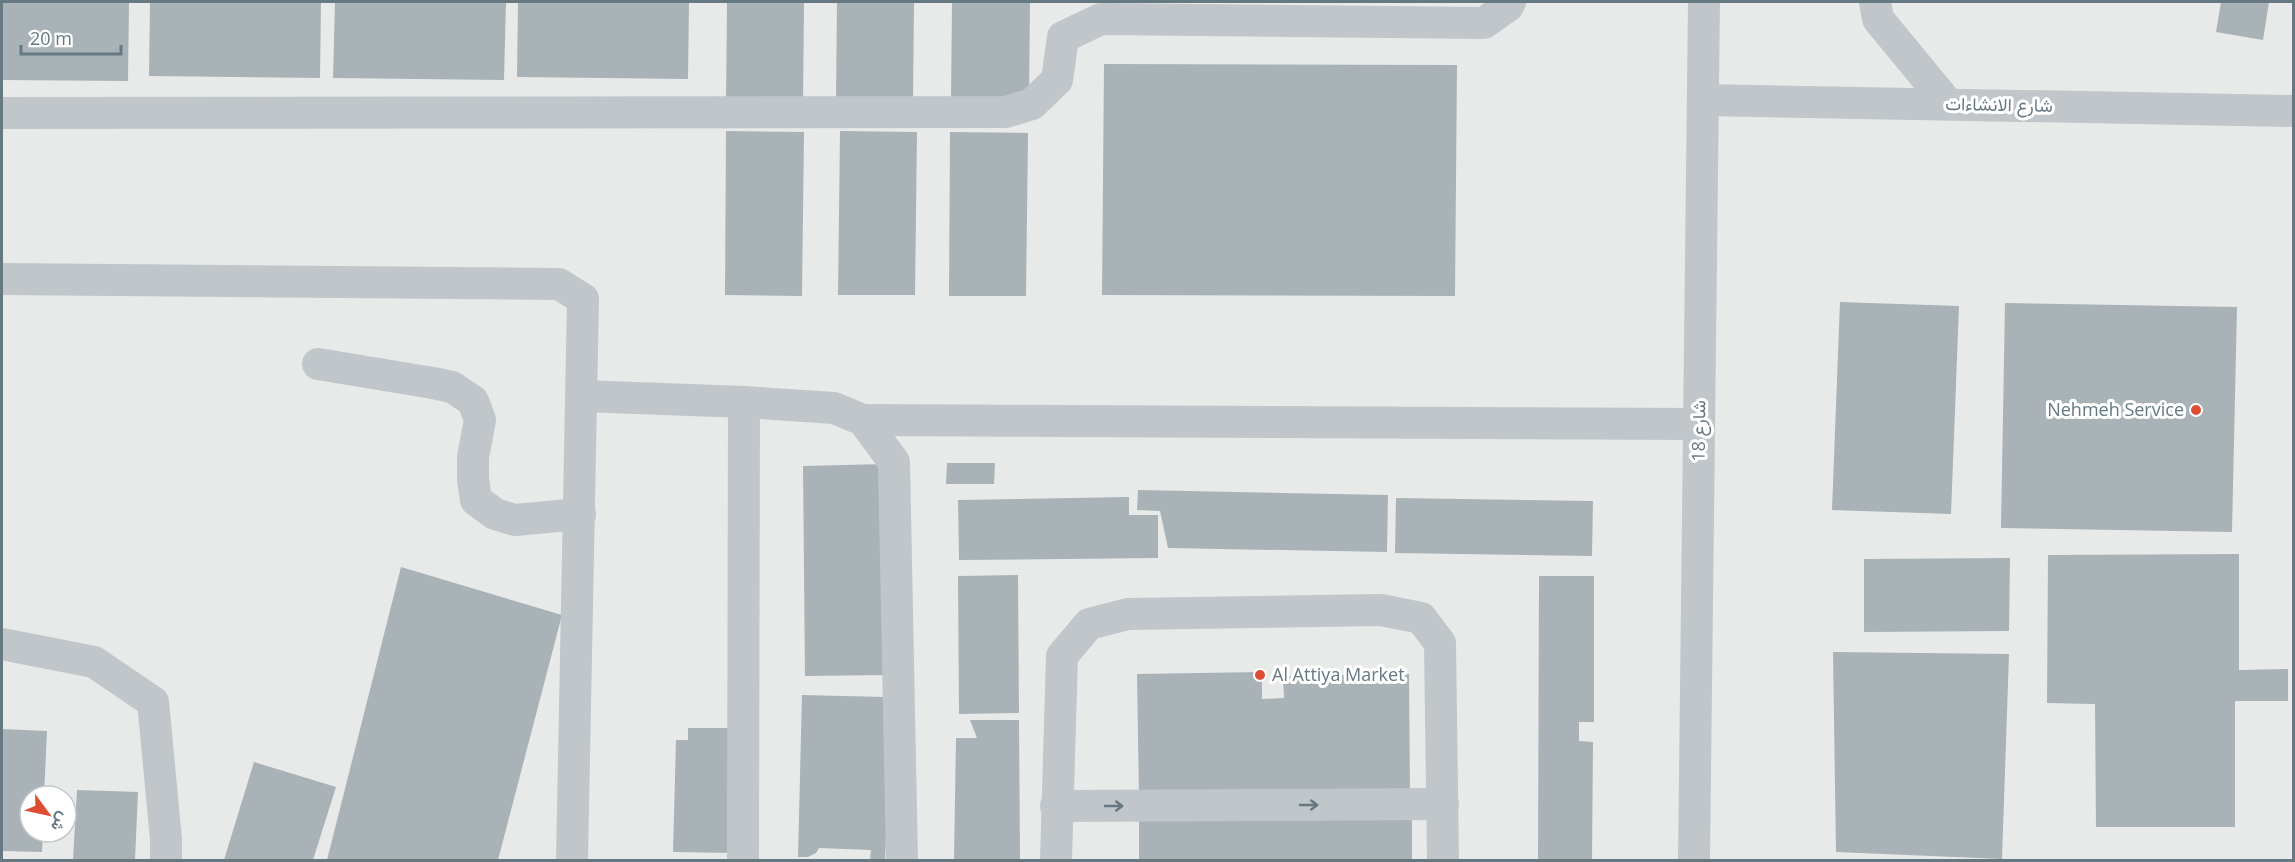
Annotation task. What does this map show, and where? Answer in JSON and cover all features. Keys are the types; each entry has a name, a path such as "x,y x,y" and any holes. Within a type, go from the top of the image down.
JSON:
{"street":[{"path":"2,113 1006,112 1032,104 1057,80 1063,37 1101,19 1484,23 1508,6 1510,2"},
{"name":"شارع 18","path":"1694,861 1704,2"},
{"path":"1875,2 1878,19 1948,104"},
{"name":"شارع الانشاءات","path":"1704,100 2294,111"},
{"path":"2,279 559,284 583,299 572,861"},
{"path":"318,364 452,387 473,401 480,420 473,457 476,500 495,514 515,520 580,514"},
{"path":"582,396 834,408 864,420 1699,424"},
{"path":"742,861 744,402"},
{"path":"864,420 894,462 902,861"},
{"path":"1056,861 1062,656 1089,624 1128,614 1381,610 1421,618 1440,643 1443,861"},
{"path":"2,644 94,662 153,702 166,861"},
{"path":"1056,806 1443,804"}],"shaded area":[{"path":"2,2 2293,2 2293,860 2,860"}],"building":[{"path":"2,2 129,2 128,81 2,80"},
{"path":"150,2 321,2 320,78 149,76"},
{"path":"335,2 506,2 504,80 333,78"},
{"path":"518,2 689,2 688,79 517,77"},
{"path":"727,2 804,2 803,101 726,101"},
{"path":"837,2 914,2 913,102 836,101"},
{"path":"952,2 1030,2 1029,100 951,99"},
{"path":"2221,2 2269,2 2263,40 2216,32"},
{"path":"1104,64 1457,65 1455,296 1102,295"},
{"path":"726,131 804,132 802,296 725,295"},
{"path":"840,131 917,132 915,295 838,295"},
{"path":"950,132 1028,133 1026,296 949,296"},
{"path":"1840,302 1959,306 1951,514 1832,510"},
{"path":"2005,303 2237,307 2232,532 2001,528"},
{"path":"947,463 995,463 994,484 946,484"},
{"path":"886,464 888,675 805,676 803,466"},
{"path":"1138,490 1388,495 1387,552 1168,548 1160,511 1137,510"},
{"path":"1129,497 1129,515 1158,515 1158,558 959,560 958,500"},
{"path":"1396,498 1593,501 1592,556 1395,553"},
{"path":"2239,554 2239,670 2288,669 2288,701 2235,701 2235,827 2096,827 2095,704 2047,703 2048,555"},
{"path":"2010,558 2009,631 1864,632 1864,559"},
{"path":"401,567 562,615 498,860 327,860"},
{"path":"1018,575 1019,713 959,714 958,576"},
{"path":"1539,576 1594,576 1594,722 1579,722 1579,741 1593,742 1592,860 1538,860"},
{"path":"1833,652 2009,654 2002,859 1836,852"},
{"path":"1262,672 1262,699 1284,698 1283,676 1409,674 1410,794 1139,799 1137,674"},
{"path":"802,695 885,697 891,736 885,860 870,860 871,850 819,848 816,853 808,857 798,857"},
{"path":"970,720 1019,720 1020,860 954,860 956,738 977,738"},
{"path":"688,728 737,728 735,853 673,852 676,740 688,740"},
{"path":"2,729 47,731 45,784 18,784 18,844 42,844 42,852 2,851"},
{"path":"254,762 336,787 313,860 224,860"},
{"path":"78,790 138,792 135,860 73,859 74,844 78,844"},
{"path":"1412,817 1412,860 1139,860 1139,819"}],"place":[{"name":"Nehmeh Service","path":"2196,410"},
{"name":"Al Attiya Market","path":"1260,675"}]}
